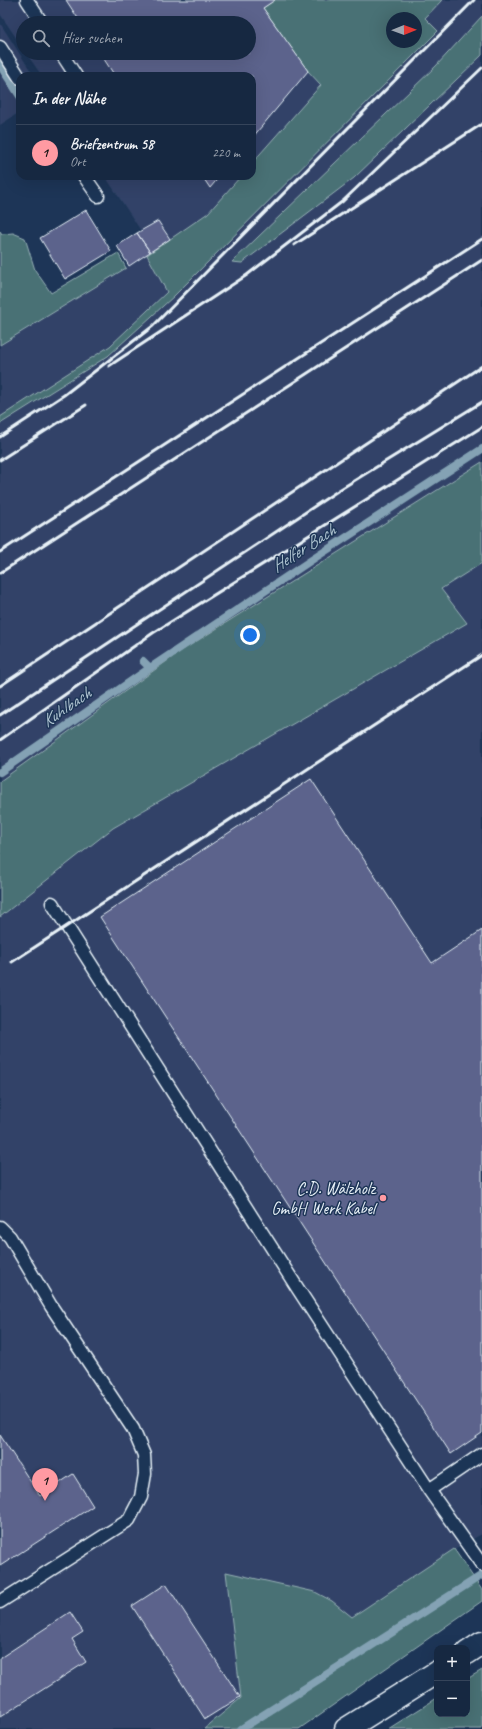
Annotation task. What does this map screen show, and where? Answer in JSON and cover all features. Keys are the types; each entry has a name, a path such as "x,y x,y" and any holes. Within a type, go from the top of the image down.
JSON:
{"street":[{"path":"470,1650 482,1643"},
{"path":"346,1729 434,1674"}],"lane":[{"path":"27,0 37,16"},
{"path":"0,47 16,72"},
{"path":"66,60 73,72"},
{"path":"87,180 98,196"},
{"path":"52,903 298,1289 429,1490 482,1565"},
{"path":"0,1227 10,1237 51,1306 133,1429 144,1455 144,1474 141,1497 129,1520 0,1602"},
{"path":"429,1490 482,1454"}],"shaded area":[{"path":"0,0 482,0 482,1534 454,1549 241,1698 204,1729 0,1729 0,424 108,356 174,296 141,231 108,180 256,180 256,72 39,72 31,60 256,60 256,16 16,16 16,38 0,14"},
{"path":"0,23 16,48 16,60 24,60 31,72 16,72 16,115 0,125"},
{"path":"150,252 167,292 110,346 0,423 0,345"}],"green space":[{"path":"275,0 442,0 425,18 438,31 422,47 422,12 386,12 386,48 421,48 174,296 108,356 0,424 0,417 110,346 167,292 147,255 208,213 237,180 256,180 256,158 321,85 308,71 263,8"},
{"path":"482,16 482,55 354,178 242,263 232,262 436,66"},
{"path":"0,231 2,234 13,233 25,238 35,270 51,293 118,253 126,268 0,345"},
{"path":"482,462 482,563 441,589 467,623 113,828 0,917 0,781 181,651"},
{"path":"454,1549 482,1590 482,1601 299,1729 204,1729 241,1698 226,1572 315,1592 332,1601 352,1617"},
{"path":"482,1670 482,1729 388,1729 434,1700 434,1717 470,1717 470,1677"}],"building":[{"path":"66,0 275,0 263,8 308,71 256,133 256,72 112,72 105,60 256,60 256,16 76,16"},
{"path":"205,180 217,180 210,188"},
{"path":"86,210 111,251 65,279 40,238"},
{"path":"158,221 170,239 150,252 137,233"},
{"path":"137,233 150,252 129,266 117,246"},
{"name":"C.D. Wälzholz GmbH Werk Kabel","path":"311,779 432,963 482,930 482,1433 451,1454 100,917"},
{"path":"0,1435 40,1496 73,1474 93,1506 0,1566"},
{"path":"166,1584 240,1697 205,1719 132,1606"},
{"path":"70,1612 83,1632 72,1639 86,1662 0,1717 0,1658"}],"waterway":[{"path":"0,65 16,90"},
{"name":"Helfer Bach","path":"143,661 150,668 310,561 482,449"},
{"name":"Kuhlbach","path":"0,772 150,668"},
{"path":"241,1729 482,1575"}],"railway":[{"path":"0,437 64,395 153,326 474,0"},
{"path":"109,366 247,275 343,201 482,68"},
{"path":"294,245 482,124"},
{"path":"0,552 482,239"},
{"path":"0,573 482,260"},
{"path":"0,686 482,366"},
{"path":"0,715 339,490 482,402"},
{"path":"0,460 86,405"},
{"path":"0,740 153,633 482,427"},
{"path":"12,962 482,655"}],"place":[{"name":"C.D. Wälzholz GmbH Werk Kabel","path":"383,1198"},
{"name":"Briefzentrum 58","path":"45,1501"}]}
